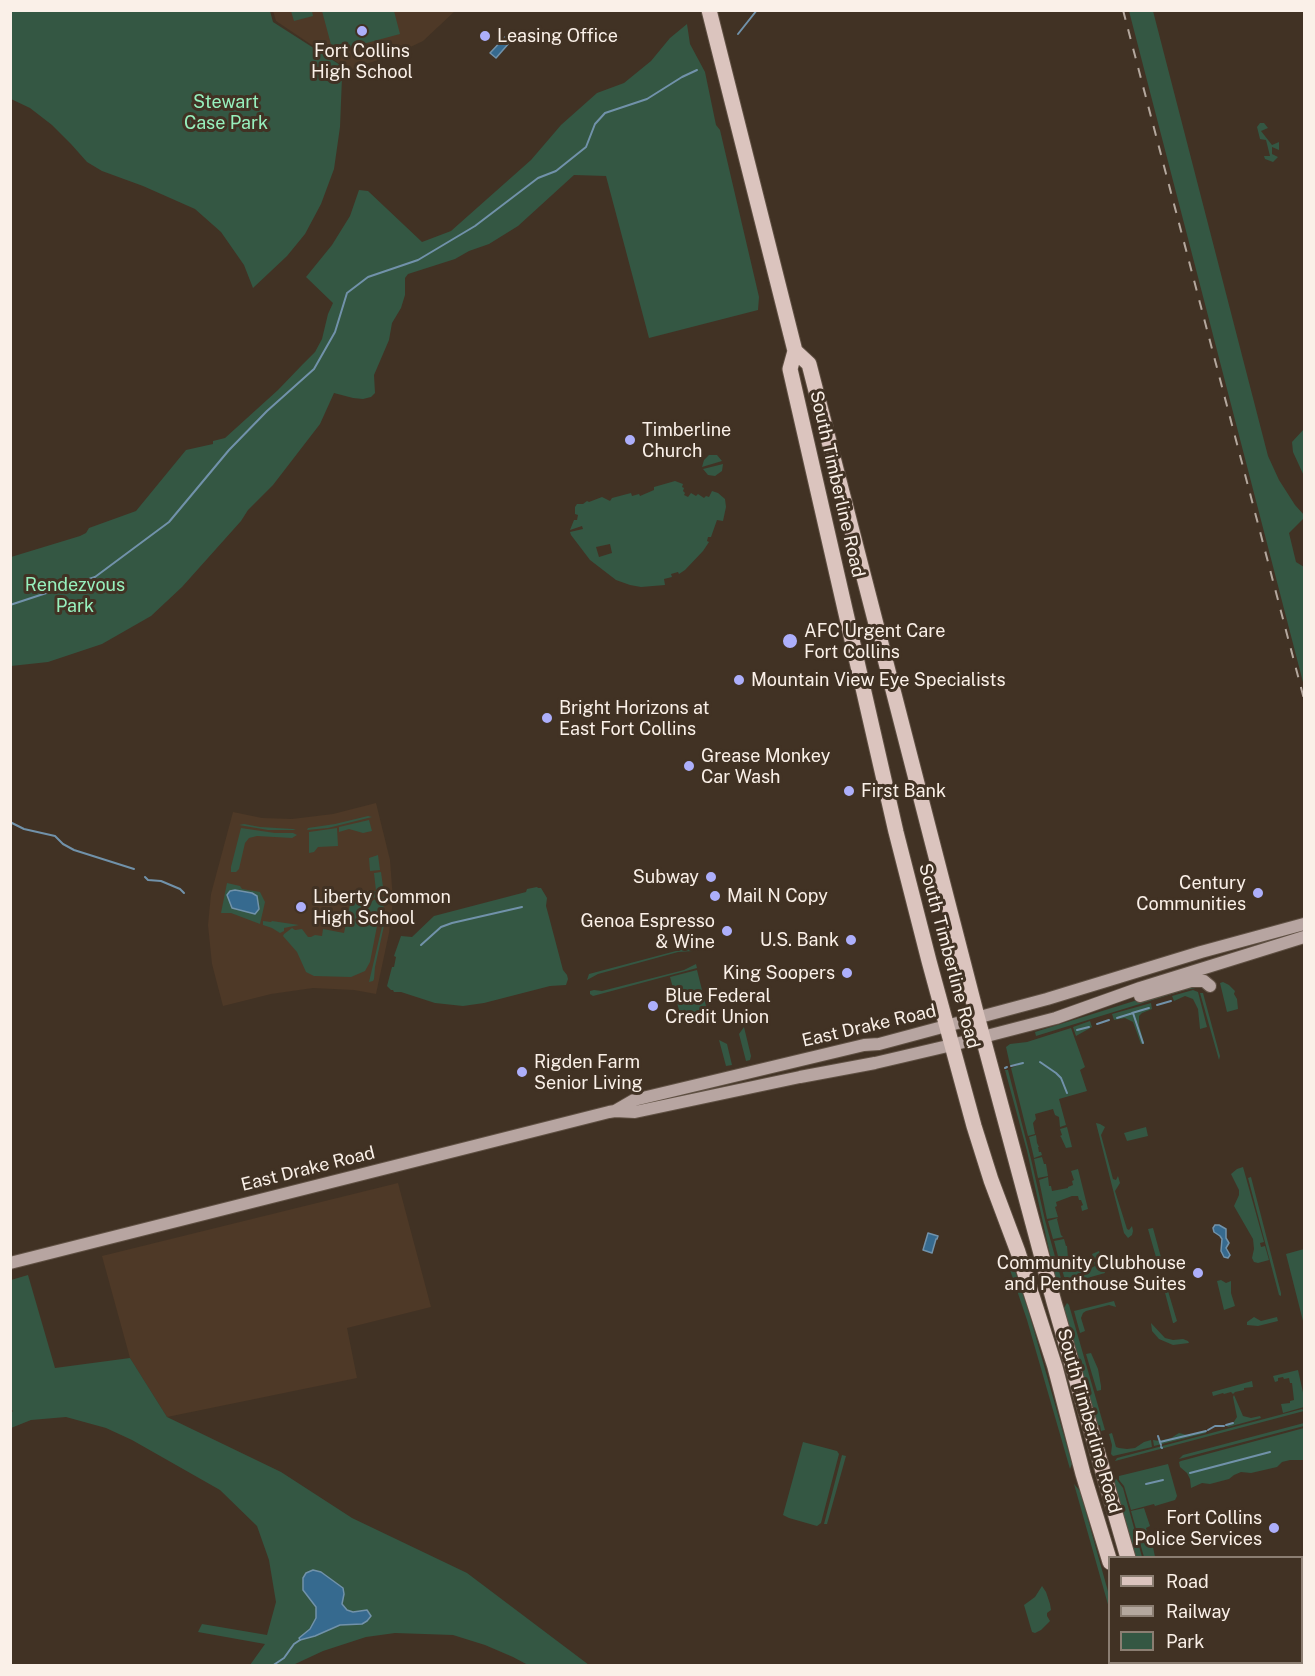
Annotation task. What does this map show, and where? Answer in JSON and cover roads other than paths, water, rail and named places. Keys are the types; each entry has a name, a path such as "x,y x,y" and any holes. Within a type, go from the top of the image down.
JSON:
{"main road":[{"name":"South Timberline Road","path":"709,10 795,351 790,369 896,832 946,1026 977,1137 1018,1252 1055,1367 1083,1474 1108,1556"},
{"name":"South Timberline Road","path":"795,351 809,364 982,1037 1054,1302 1127,1556"},
{"name":"East Drake Road","path":"10,1263 615,1111 634,1100 864,1045 879,1044 1058,996 1202,952 1305,925"},
{"path":"1205,968 1208,961 1286,936 1305,925"},
{"name":"East Drake Road","path":"615,1111 635,1112 666,1106 952,1045 1056,1018 1119,995 1305,938"},
{"path":"1119,995 1139,984 1187,967 1194,963 1202,952"},
{"path":"1119,995 1132,998 1199,980 1210,986"},
{"path":"666,1106 695,1094 739,1083 743,1075"},
{"path":"1055,1367 1068,1385 1093,1465 1097,1470 1103,1469"},
{"path":"1083,1474 1093,1476 1097,1480 1113,1533 1126,1556"}],"water":[{"path":"505,37 510,42 496,58 490,53"},
{"path":"235,890 257,896 259,909 255,914 232,908 227,895 230,891"},
{"path":"1215,1225 1226,1229 1226,1238 1229,1243 1226,1248 1230,1255 1228,1258 1224,1257 1221,1251 1222,1239 1214,1232"},
{"path":"928,1233 938,1236 932,1253 923,1250"},
{"path":"313,1570 321,1572 343,1588 342,1604 347,1610 353,1612 367,1610 371,1616 367,1621 362,1624 340,1625 300,1640 299,1638 310,1629 316,1618 316,1607 303,1590 303,1578 306,1573"}],"waterway":[{"path":"738,34 757,10"},
{"path":"10,605 95,577 169,522 229,450 267,411 314,369 335,332 347,293 368,277 418,260 475,226 538,178 556,171 586,147 595,124 605,113 647,99 697,70"},
{"path":"10,822 24,829 55,836 74,850 134,869"},
{"path":"145,877 148,880 161,881 184,893"},
{"path":"421,945 441,927 522,907"},
{"path":"1157,1005 1171,1001"},
{"path":"1132,1013 1149,1008"},
{"path":"1117,1018 1133,1013 1143,1043"},
{"path":"1097,1024 1109,1020"},
{"path":"1077,1030 1089,1027"},
{"path":"1040,1062 1061,1078 1067,1093"},
{"path":"1011,1066 1023,1063"},
{"path":"1226,1425 1233,1423"},
{"path":"1208,1430 1215,1426 1224,1426"},
{"path":"1160,1442 1206,1431"},
{"path":"1158,1436 1161,1445"},
{"path":"1190,1473 1270,1452"},
{"path":"1146,1484 1163,1480"},
{"path":"272,1666 284,1658 294,1644 300,1640"}],"railway":[{"path":"1123,10 1304,699"}],"place":[{"name":"Fort Collins High School","path":"362,31"},
{"name":"Leasing Office","path":"485,36"},
{"name":"Timberline Church","path":"630,440"},
{"name":"AFC Urgent Care Fort Collins","path":"790,641"},
{"name":"Mountain View Eye Specialists","path":"739,680"},
{"name":"Bright Horizons at East Fort Collins","path":"547,718"},
{"name":"Grease Monkey Car Wash","path":"689,766"},
{"name":"First Bank","path":"849,791"},
{"name":"Subway","path":"711,877"},
{"name":"Century Communities","path":"1258,893"},
{"name":"Mail N Copy","path":"715,896"},
{"name":"Liberty Common High School","path":"301,907"},
{"name":"Genoa Espresso & Wine","path":"727,931"},
{"name":"U.S. Bank","path":"851,940"},
{"name":"King Soopers","path":"847,973"},
{"name":"Blue Federal Credit Union","path":"653,1006"},
{"name":"Rigden Farm Senior Living","path":"522,1072"},
{"name":"Community Clubhouse and Penthouse Suites","path":"1198,1273"},
{"name":"Fort Collins Police Services","path":"1274,1528"}],"park label":[{"name":"Stewart Case Park","path":"226,112"},
{"name":"Rendezvous Park","path":"75,595"}]}
